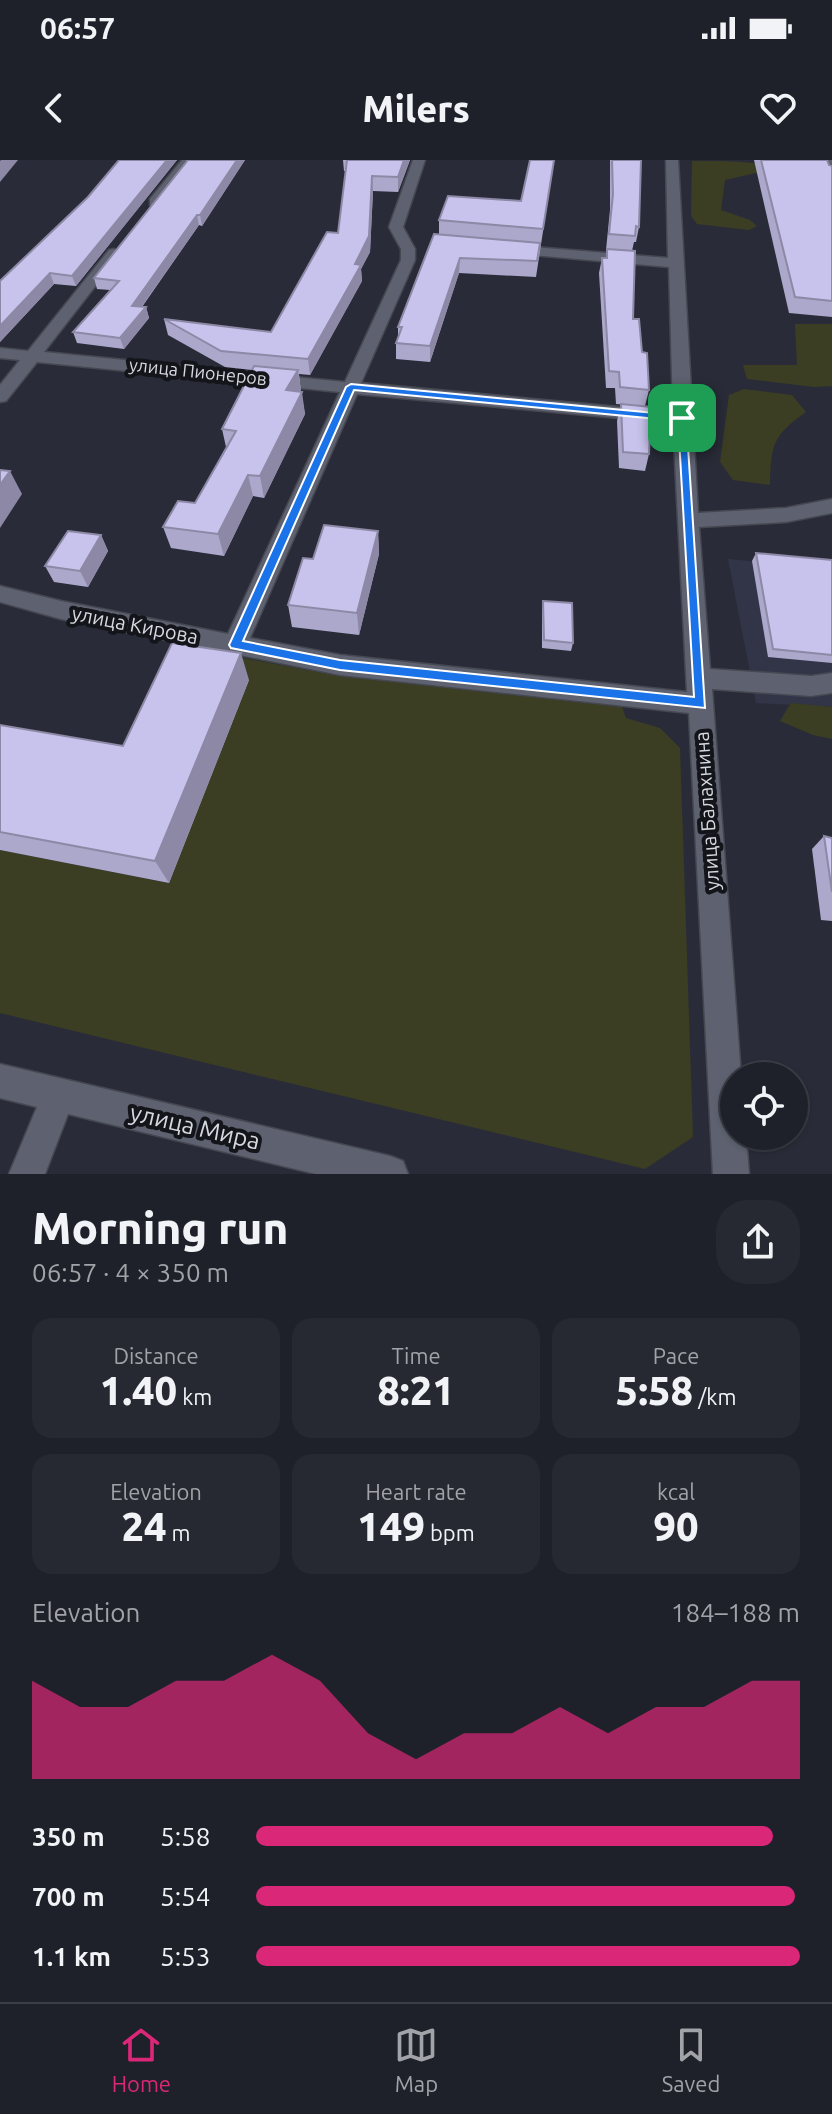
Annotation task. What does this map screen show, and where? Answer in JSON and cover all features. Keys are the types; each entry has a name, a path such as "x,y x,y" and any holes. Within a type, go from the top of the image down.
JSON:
{"street":[{"path":"149,209 188,160"},
{"path":"235,645 408,260 411,240 396,227 419,160"},
{"name":"улица Балахнина","path":"672,160 682,418 731,1174"},
{"path":"832,160 825,160 832,178"},
{"path":"0,397 120,245"},
{"path":"494,247 676,263"},
{"name":"улица Пионеров","path":"0,353 646,417 682,418"},
{"path":"689,521 786,515 832,506"},
{"name":"улица Кирова","path":"0,594 61,610 340,665 701,704"},
{"path":"699,678 811,686 832,683"},
{"name":"улица Мира","path":"0,1081 390,1174"},
{"path":"27,1174 59,1095"}],"shaded area":[{"path":"728,559 832,569 832,707 756,703"}],"green space":[{"path":"692,161 761,164 800,176 756,173 725,180 721,210 750,220 757,226 749,230 697,224 691,216"},
{"path":"795,324 832,324 832,386 814,387 747,379 743,365 797,365"},
{"path":"744,389 792,395 806,412 786,428 776,442 771,460 770,485 733,480 720,462 729,395"},
{"path":"195,649 339,676 622,707 626,718 660,728 680,748 693,1137 645,1169 0,1013 0,850 168,883"},
{"path":"791,703 832,707 832,739 813,735 780,721"}],"building":[{"path":"119,160 167,160 72,276 50,273 0,326 0,281 88,197"},
{"path":"188,160 237,160 132,306 146,307 120,338 73,332 119,281 94,278"},
{"path":"347,160 404,160 398,177 372,176 369,236 355,264 361,265 308,359 221,351 164,319 271,332 327,232 338,233"},
{"path":"530,160 554,160 543,229 439,220 448,196 521,201"},
{"path":"612,160 641,160 639,227 636,226 635,236 609,234"},
{"path":"761,160 827,160 832,166 832,301 795,297"},
{"path":"434,234 540,243 537,261 460,258 430,346 396,343 402,327 398,327"},
{"path":"607,249 635,251 633,319 639,319 642,352 647,353 649,390 620,387 619,372 609,371 602,258 607,258"},
{"path":"254,366 298,370 286,390 302,392 260,476 248,475 218,534 163,527 178,501 195,503 236,431 222,429"},
{"path":"621,404 651,407 649,454 623,452"},
{"path":"0,470 10,471 0,485"},
{"path":"324,525 378,531 357,613 288,605 303,558 313,559"},
{"path":"68,531 101,535 80,571 45,566"},
{"path":"756,553 832,560 832,655 773,649"},
{"path":"543,601 572,603 573,643 544,640"},
{"path":"172,643 241,653 155,861 0,832 0,725 123,746"},
{"path":"824,836 832,838 832,892"}],"route":[{"path":"351,387 682,418 701,704 340,665 235,645 351,387"}]}
